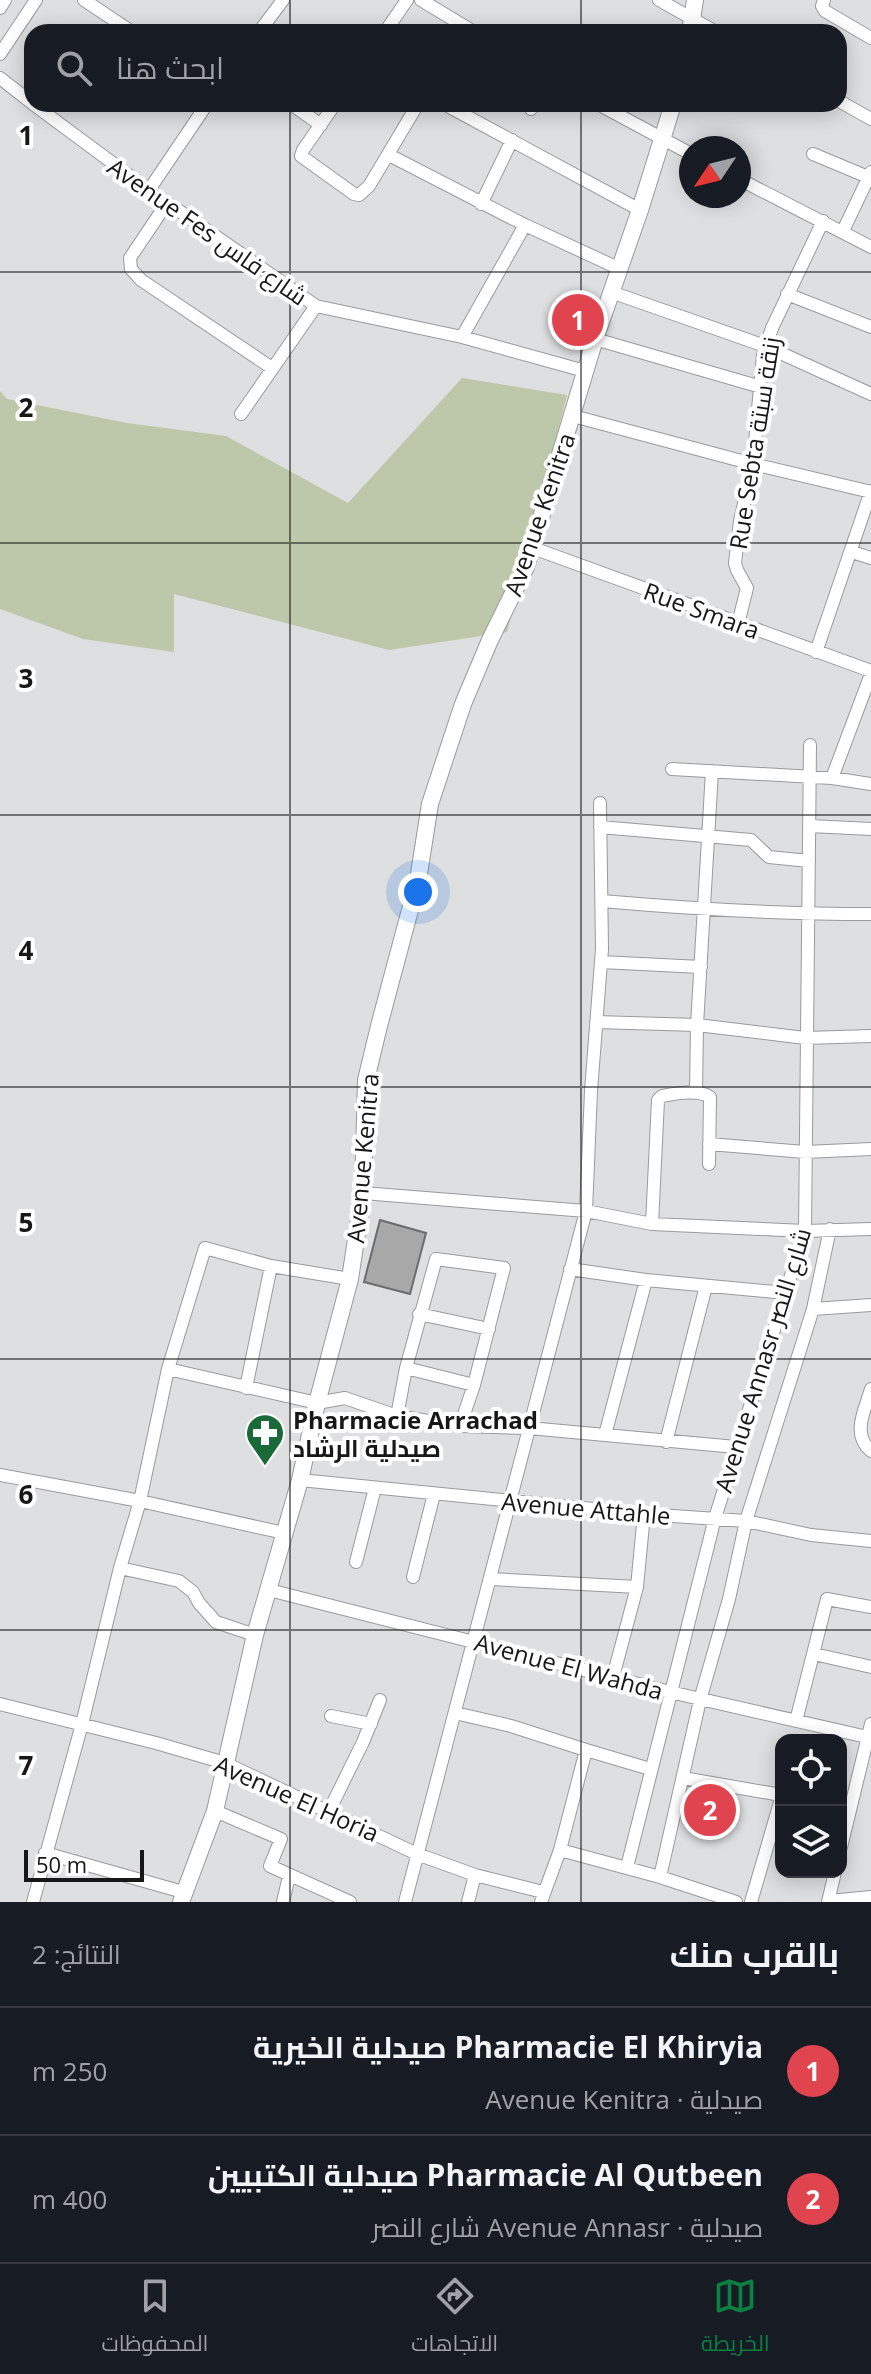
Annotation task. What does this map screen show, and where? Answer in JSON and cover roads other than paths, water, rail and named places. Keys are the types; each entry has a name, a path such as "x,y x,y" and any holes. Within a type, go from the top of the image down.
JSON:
{"street":[{"path":"0,8 5,0"},
{"path":"0,54 36,0"},
{"path":"84,0 120,24"},
{"path":"265,24 283,0"},
{"path":"390,24 407,0"},
{"path":"421,0 461,24"},
{"path":"659,0 690,24"},
{"path":"691,24 695,0"},
{"path":"824,0 822,6 825,11 871,38"},
{"name":"Avenue Fes شارع فاس","path":"0,78 24,98"},
{"path":"847,106 871,119"},
{"name":"Avenue Fes شارع فاس","path":"43,112 316,306 462,337 585,371"},
{"path":"149,190 202,112"},
{"path":"302,112 321,125"},
{"path":"330,112 301,156 359,195 365,192 413,112"},
{"path":"459,112 640,210"},
{"path":"612,112 679,148"},
{"name":"Avenue Kenitra","path":"182,1897 215,1811 255,1635 300,1480 350,1279 363,1193 366,1080 418,880 430,804 463,704 533,548 595,339 671,112"},
{"path":"481,204 512,140"},
{"path":"813,154 870,174 843,231"},
{"path":"389,155 481,204 618,268"},
{"path":"751,185 871,247"},
{"path":"167,203 130,258 131,269 141,280 272,368"},
{"name":"Rue Sebta زنقة سبتة","path":"738,624 747,592 735,563 740,521 753,464 765,346 823,221"},
{"path":"462,337 525,225"},
{"path":"611,292 765,346 871,394"},
{"path":"787,294 871,327"},
{"path":"241,414 316,306"},
{"path":"595,339 761,387"},
{"path":"573,416 871,492 816,652"},
{"name":"Rue Smara","path":"533,548 871,673"},
{"path":"852,552 871,558"},
{"path":"832,778 871,673"},
{"name":"Avenue Annasr شارع النصر","path":"627,1867 715,1518 805,1231 810,745"},
{"path":"672,769 832,778 871,784"},
{"path":"696,1092 712,771"},
{"path":"405,1902 586,1211 601,962 600,803"},
{"path":"810,826 871,829"},
{"path":"600,827 751,840 769,857 809,861"},
{"path":"602,901 705,910 871,914"},
{"path":"601,962 701,967"},
{"path":"596,1022 697,1025 805,1038 871,1036"},
{"path":"652,1224 658,1100 667,1094 696,1092 706,1094 711,1100 709,1164"},
{"path":"709,1144 805,1152 871,1149"},
{"path":"363,1193 586,1211 652,1224 805,1231 871,1229"},
{"name":"Avenue Annasr شارع النصر","path":"660,1877 700,1700 729,1599 746,1521 813,1309 830,1229"},
{"path":"33,1902 140,1501 168,1369 205,1248 271,1266 350,1279"},
{"path":"397,1416 419,1314 436,1259 504,1268 474,1385 460,1426"},
{"path":"246,1388 271,1266"},
{"path":"570,1269 646,1280 786,1293"},
{"path":"605,1435 646,1280"},
{"path":"666,1442 706,1286"},
{"path":"813,1309 871,1305"},
{"path":"419,1314 489,1329"},
{"path":"406,1368 474,1385"},
{"path":"168,1369 317,1403 345,1398 397,1416 460,1426 529,1428 736,1447"},
{"path":"871,1389 859,1432 861,1440 871,1451"},
{"path":"0,1475 140,1501 284,1533"},
{"name":"Avenue Attahle","path":"300,1480 746,1521 811,1535 871,1541"},
{"path":"356,1562 375,1488"},
{"path":"413,1577 434,1494"},
{"path":"613,1677 637,1587 644,1514"},
{"path":"120,1568 179,1581 193,1592 216,1622 255,1635"},
{"path":"491,1579 637,1587"},
{"name":"Avenue El Wahda","path":"269,1590 700,1700 870,1733"},
{"path":"796,1721 827,1599 871,1607"},
{"path":"814,1654 871,1667"},
{"path":"329,1811 380,1700"},
{"name":"Avenue El Horia","path":"0,1704 225,1763 417,1854 542,1897"},
{"path":"455,1713 511,1726 650,1769"},
{"path":"331,1716 371,1724"},
{"path":"846,1806 870,1733"},
{"path":"542,1897 560,1850 586,1750"},
{"path":"683,1778 775,1796"},
{"path":"751,1902 778,1806"},
{"path":"215,1811 281,1839 270,1866 344,1901"},
{"path":"560,1850 627,1867 736,1902"},
{"path":"45,1853 182,1897"},
{"path":"468,1902 475,1875"},
{"path":"283,1902 289,1876"},
{"path":"834,1878 828,1901 871,1897"}],"place":[{"name":"Pharmacie El Khiryia صيدلية الخيرية","path":"578,320"},
{"name":"Pharmacie Arrachad صيدلية الرشاد","path":"265,1467"},
{"name":"Pharmacie Al Qutbeen صيدلية الكتبيين","path":"710,1810"}]}
